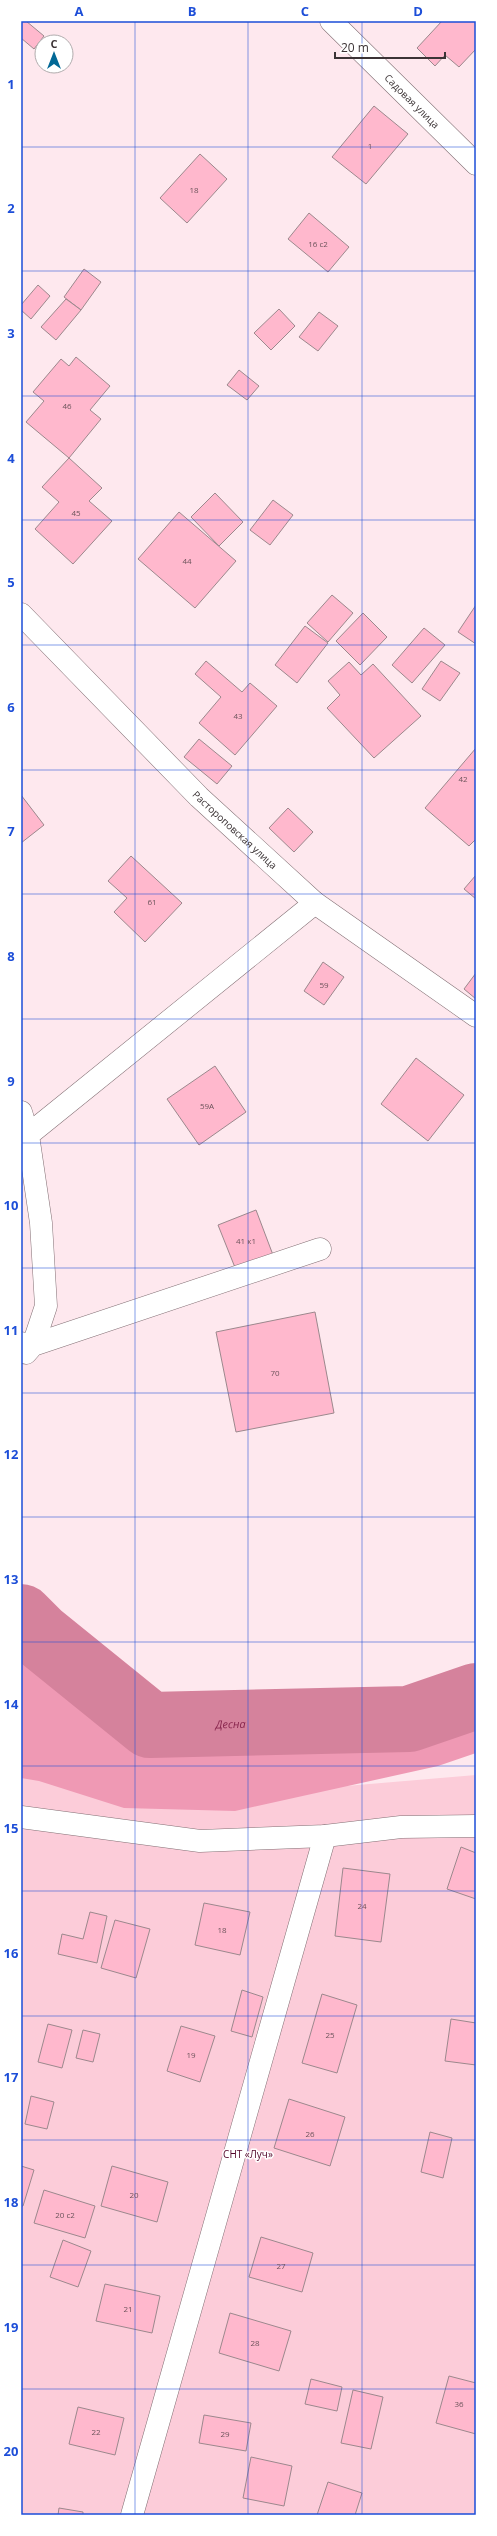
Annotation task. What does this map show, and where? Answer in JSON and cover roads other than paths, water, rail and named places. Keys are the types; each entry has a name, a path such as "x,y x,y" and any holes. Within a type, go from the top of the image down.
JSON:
{"street":[{"name":"Садовая улица","path":"331,21 476,164"},
{"name":"Растороповская улица","path":"21,614 198,797 315,903 476,1016"},
{"path":"28,1135 315,903"},
{"path":"21,1112 28,1135 41,1223 46,1306 25,1349"},
{"path":"25,1349 320,1248"},
{"path":"21,1817 200,1841 326,1836 401,1827 476,1826"},
{"path":"132,2515 326,1836"}],"waterway":[{"name":"Десна","path":"21,1617 40,1636 150,1725 409,1719 476,1696"}],"park label":[{"name":"СНТ «Луч»","path":"248,2154"}]}
